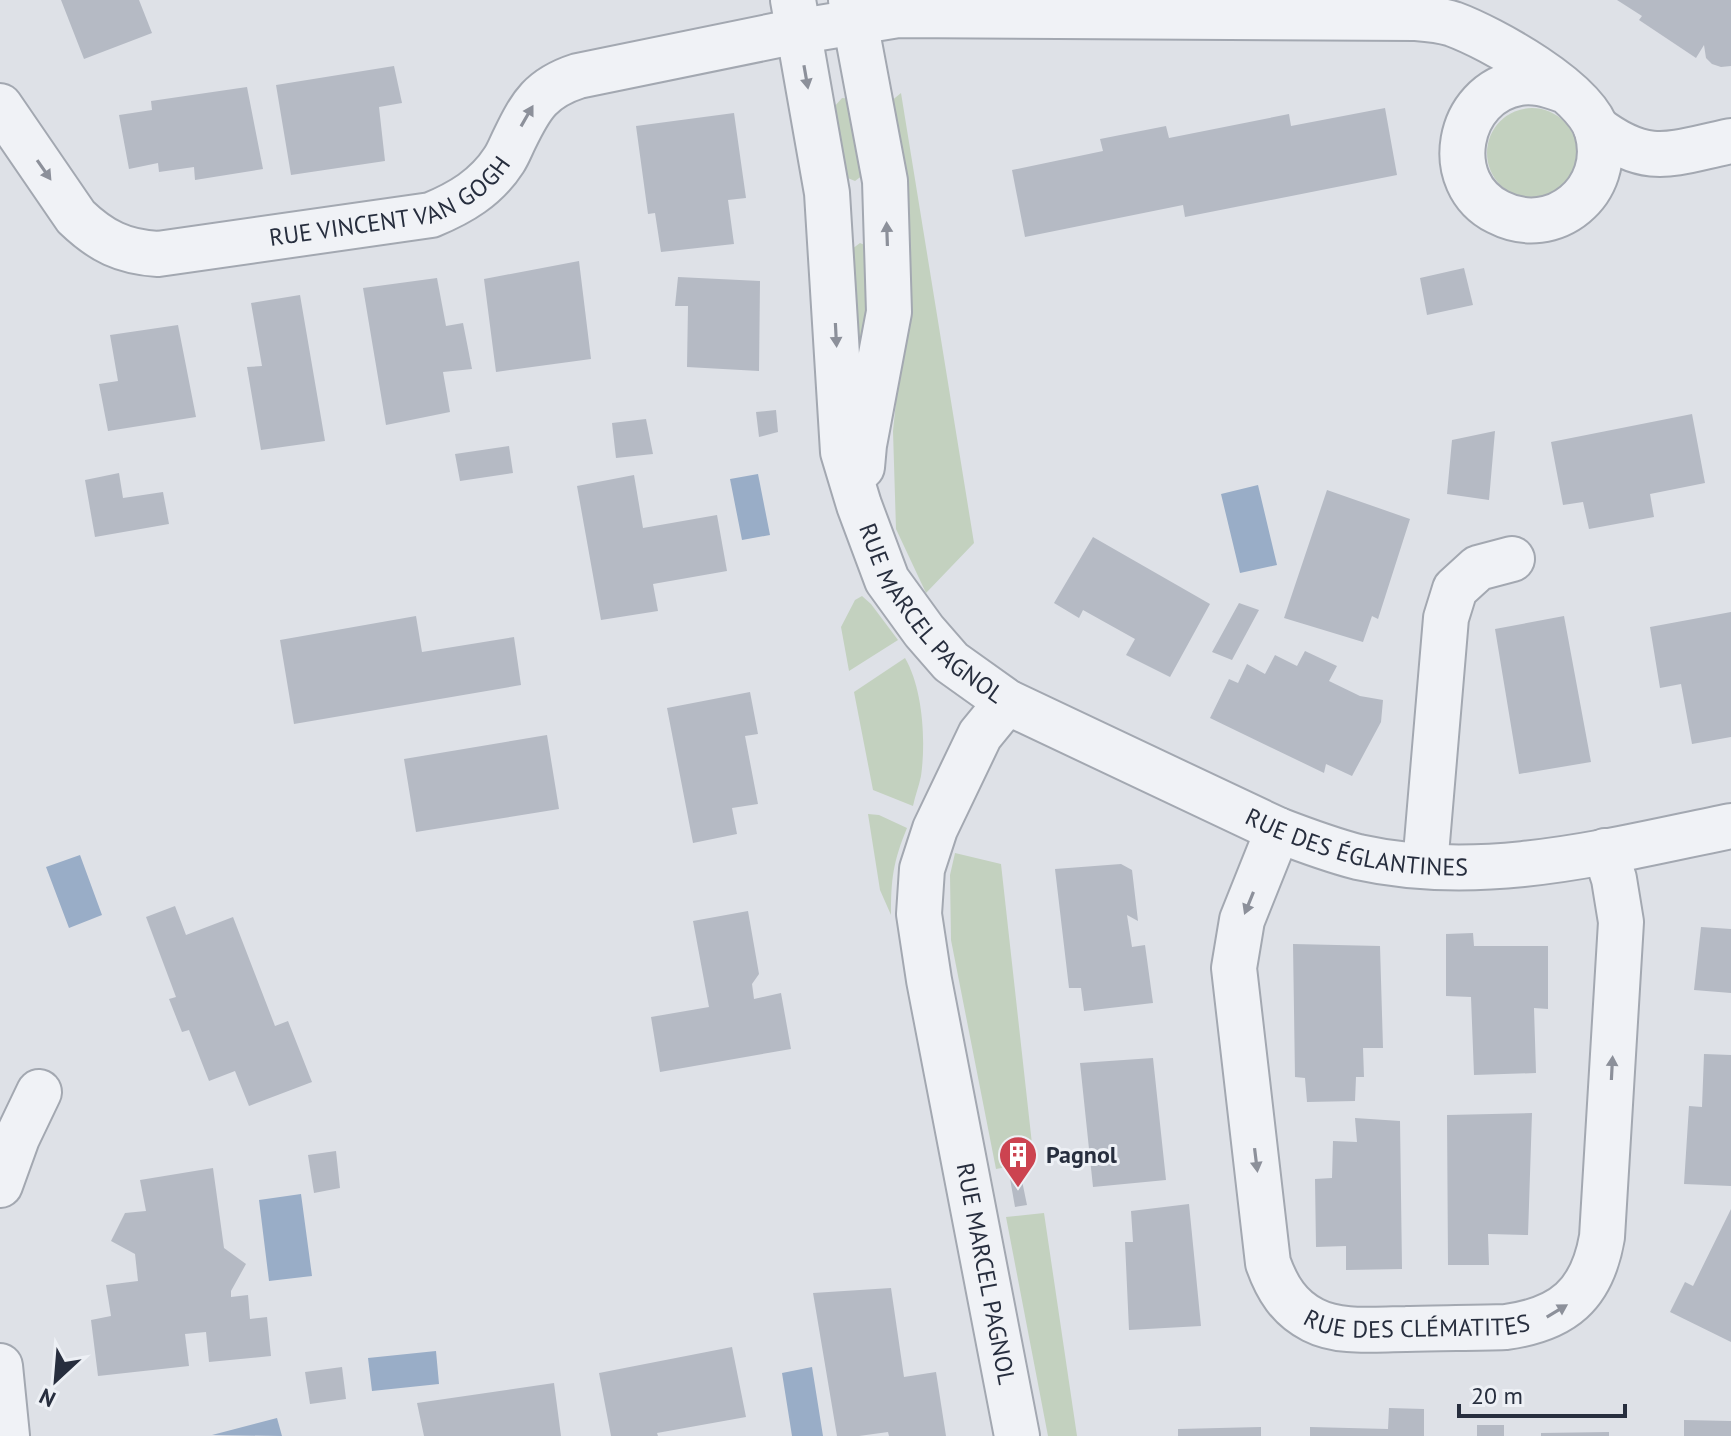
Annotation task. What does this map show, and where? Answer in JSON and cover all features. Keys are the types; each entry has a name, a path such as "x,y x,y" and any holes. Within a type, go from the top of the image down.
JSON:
{"street":[{"name":"RUE VINCENT VAN GOGH","path":"0,106 84,225 107,242 138,253 158,254 431,215 463,201 492,175 504,160 532,106 560,82 796,16 853,10 898,15 1437,20 1494,44 1566,91"},
{"path":"853,10 885,181 889,312 864,445 859,505"},
{"name":"RUE MARCEL PAGNOL","path":"796,16 827,193 843,452 859,505 887,580 924,631 951,662 1007,702 980,735 935,829 922,869 919,914 1017,1436"},
{"path":"1519,83 1543,83 1566,91 1584,106 1596,128 1601,151 1597,175 1584,197 1566,212 1543,220 1519,220 1496,212 1478,196 1465,175 1461,151 1465,127 1478,107 1496,91 1519,83"},
{"path":"1596,128 1621,145 1653,155 1731,141"},
{"path":"1425,866 1446,618 1455,589 1478,568 1512,559"},
{"name":"RUE DES ÉGLANTINES","path":"1007,702 1278,830 1359,857 1425,866 1497,867 1532,864 1731,826"},
{"name":"RUE DES CLÉMATITES","path":"1278,830 1242,920 1234,968 1268,1263 1283,1297 1297,1310 1315,1321 1350,1329 1524,1325 1539,1321 1573,1301 1594,1271 1602,1237 1621,922 1614,879 1605,851"},
{"path":"0,1185 17,1138 39,1092"},
{"path":"0,1366 7,1436"}],"green space":[{"path":"901,93 974,543 926,593 896,529 893,431 911,254 890,102"},
{"path":"842,98 855,99 867,172 855,181 843,176 834,107"},
{"path":"1523,108 1541,108 1557,115 1570,128 1577,144 1577,162 1570,178 1557,191 1541,198 1523,198 1507,191 1494,178 1487,162 1487,144 1494,128 1507,115"},
{"path":"860,243 876,250 858,385 844,255"},
{"path":"862,596 898,640 849,671 841,627 855,600"},
{"path":"905,658 916,685 923,731 921,776 913,806 873,790 854,692"},
{"path":"868,814 879,815 907,828 894,871 891,915 880,890"},
{"path":"955,853 1001,864 1034,1162 996,1169 951,940 950,875"},
{"path":"1044,1213 1077,1436 1048,1436 1006,1217"}],"water":[{"path":"758,474 770,535 742,540 730,479"},
{"path":"1258,485 1277,565 1240,573 1221,494"},
{"path":"80,855 102,915 69,928 46,867"},
{"path":"301,1194 312,1276 269,1281 259,1200"},
{"path":"436,1351 439,1384 372,1391 368,1358"},
{"path":"812,1367 823,1436 792,1436 782,1373"},
{"path":"277,1418 282,1436 212,1435"}],"building":[{"path":"61,0 139,0 152,33 84,59"},
{"path":"1617,0 1731,0 1731,66 1712,64 1706,58 1704,45 1696,58 1639,20 1642,16"},
{"path":"394,66 402,103 379,107 385,161 291,175 276,85"},
{"path":"247,87 263,169 195,180 194,167 159,172 158,163 129,169 119,115 152,110 151,101"},
{"path":"1385,108 1397,175 1185,217 1183,205 1025,237 1012,170 1103,151 1100,139 1166,126 1169,138 1289,114 1291,126"},
{"path":"734,113 746,198 728,200 734,244 661,252 655,213 648,214 636,126"},
{"path":"579,261 591,359 496,372 484,279"},
{"path":"1464,268 1473,305 1427,315 1420,278"},
{"path":"678,277 760,281 759,371 687,367 688,306 675,306"},
{"path":"437,278 446,326 463,323 472,369 443,372 450,412 386,425 363,288"},
{"path":"300,295 325,441 261,450 247,367 262,366 251,303"},
{"path":"178,325 196,417 108,431 99,384 118,381 110,335"},
{"path":"776,410 778,432 759,437 756,412"},
{"path":"1692,414 1705,483 1650,494 1654,517 1589,529 1583,502 1563,505 1551,442"},
{"path":"646,419 653,454 616,458 612,423"},
{"path":"1495,431 1489,500 1447,494 1452,440"},
{"path":"509,446 513,473 460,481 455,454"},
{"path":"119,473 123,498 163,492 169,524 95,537 85,480"},
{"path":"634,475 643,528 717,515 727,571 653,584 658,611 601,620 577,486"},
{"path":"1327,490 1410,519 1378,619 1372,616 1363,642 1284,618"},
{"path":"1093,537 1210,604 1170,677 1126,655 1135,639 1083,610 1079,618 1054,603"},
{"path":"1239,603 1259,610 1232,660 1212,652"},
{"path":"1731,612 1731,737 1692,744 1681,684 1660,688 1650,627"},
{"path":"416,616 422,652 514,637 521,685 294,724 280,640"},
{"path":"1564,616 1591,762 1519,774 1495,629"},
{"path":"1305,651 1337,666 1329,681 1360,696 1383,700 1381,722 1352,776 1326,764 1324,773 1210,718 1229,679 1238,683 1247,664 1265,674 1275,655 1297,666"},
{"path":"750,692 758,734 745,736 758,804 732,808 737,834 693,843 667,708"},
{"path":"547,735 559,809 416,832 404,759"},
{"path":"1121,864 1132,870 1138,921 1127,915 1132,947 1145,945 1153,1003 1084,1011 1081,988 1069,988 1055,869"},
{"path":"175,906 186,935 233,917 275,1026 288,1021 312,1082 249,1106 235,1071 209,1081 189,1030 182,1032 169,999 176,997 146,917"},
{"path":"748,911 759,974 752,984 754,999 781,993 791,1049 660,1072 651,1017 709,1007 693,921"},
{"path":"1701,927 1731,929 1731,993 1694,990"},
{"path":"1473,933 1474,946 1548,946 1548,1009 1534,1008 1536,1073 1474,1075 1471,997 1446,996 1446,934"},
{"path":"1293,944 1380,946 1383,1048 1363,1048 1364,1077 1356,1077 1355,1101 1307,1102 1305,1078 1295,1077"},
{"path":"1704,1054 1731,1055 1731,1186 1684,1184 1689,1106 1702,1107"},
{"path":"1153,1058 1166,1180 1093,1187 1080,1063"},
{"path":"1532,1113 1528,1235 1488,1234 1489,1265 1448,1265 1447,1115"},
{"path":"1355,1118 1400,1121 1402,1269 1346,1270 1346,1246 1316,1247 1315,1179 1332,1178 1333,1141 1357,1142"},
{"path":"336,1151 340,1188 314,1193 308,1155"},
{"path":"213,1168 224,1248 246,1264 231,1291 231,1297 248,1295 250,1319 267,1317 271,1356 209,1362 206,1332 185,1334 189,1366 98,1376 91,1320 111,1316 106,1285 138,1281 135,1254 111,1241 125,1213 146,1211 140,1180"},
{"name":"Pagnol","path":"1020,1171 1027,1205 1015,1207 1009,1173"},
{"path":"1189,1204 1201,1326 1129,1330 1125,1242 1133,1242 1131,1211"},
{"path":"1731,1209 1731,1342 1670,1312 1685,1282 1693,1286"},
{"path":"891,1288 904,1377 936,1372 946,1436 889,1436 888,1432 837,1436 813,1293"},
{"path":"732,1347 746,1417 657,1433 658,1436 611,1436 599,1373"},
{"path":"342,1367 346,1399 310,1404 305,1372"},
{"path":"554,1383 561,1436 424,1436 417,1403"},
{"path":"1389,1408 1424,1409 1424,1436 1310,1436 1310,1427 1388,1429"},
{"path":"1684,1420 1731,1421 1731,1436 1684,1436"},
{"path":"1477,1425 1504,1425 1504,1436 1477,1436"},
{"path":"1261,1427 1261,1436 1178,1436 1178,1429"},
{"path":"1609,1432 1609,1436 1541,1436 1541,1433"}],"place":[{"name":"Pagnol","path":"1018,1189"}]}
